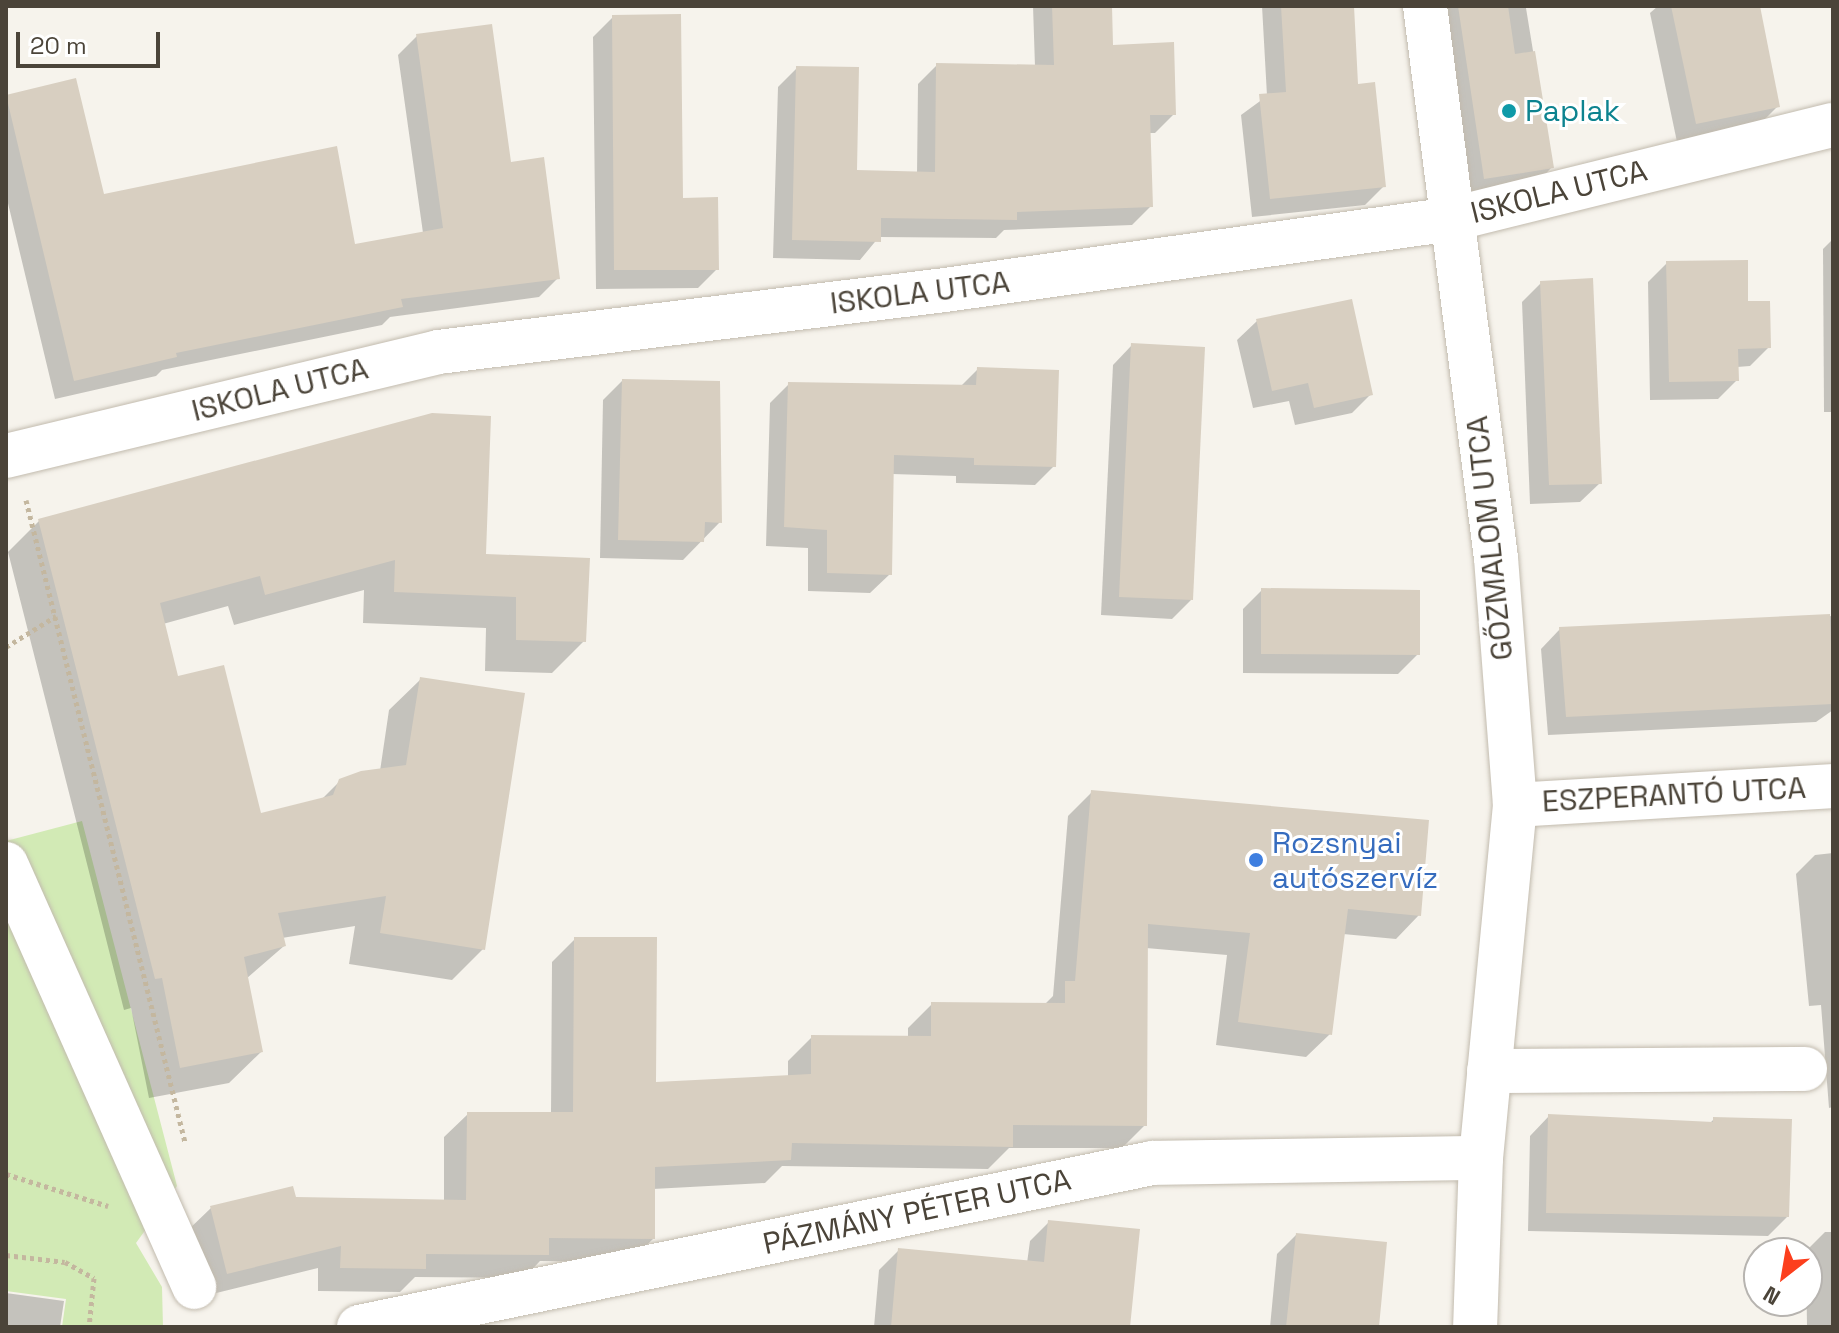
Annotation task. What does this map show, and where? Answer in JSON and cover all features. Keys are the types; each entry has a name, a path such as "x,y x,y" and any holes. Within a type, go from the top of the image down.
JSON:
{"street":[{"name":"GŐZMALOM UTCA","path":"1425,6 1496,558 1515,805 1481,1158 1475,1327"},
{"name":"ISKOLA UTCA","path":"10,455 438,352 945,290 1452,219 1833,125"},
{"name":"ESZPERANTÓ UTCA","path":"1515,805 1833,786"},
{"path":"6,864 194,1287"},
{"path":"1489,1071 1805,1069"},
{"name":"PÁZMÁNY PÉTER UTCA","path":"359,1327 1152,1163 1481,1158"}],"path":[{"path":"10,455 56,616 185,1146"},
{"path":"6,647 56,616"},
{"path":"6,1255 65,1262 94,1278 89,1327"}],"green space":[{"path":"82,821 177,1186 136,1243 162,1287 163,1327 62,1327 66,1299 6,1291 6,841"}],"building":[{"path":"1052,6 1112,6 1113,45 1174,42 1176,115 1150,115 1153,207 1017,212 1017,220 881,218 881,242 792,240 796,66 859,67 857,170 935,172 936,63 1054,65"},
{"path":"1281,6 1354,6 1358,84 1375,82 1386,187 1270,199 1259,94 1286,92"},
{"name":"Paplak","path":"1458,6 1508,6 1515,54 1535,51 1554,168 1484,179"},
{"path":"1671,6 1760,6 1780,107 1696,124"},
{"path":"681,14 683,198 718,197 719,270 614,270 612,15"},
{"path":"492,24 511,162 544,157 560,279 401,299 403,307 176,353 177,357 74,381 6,95 76,78 104,194 337,146 355,244 443,228 416,34"},
{"path":"1748,260 1748,301 1770,301 1771,348 1738,349 1739,381 1669,382 1666,261"},
{"path":"1593,278 1602,484 1549,485 1540,281"},
{"path":"1352,299 1373,395 1314,408 1308,383 1272,391 1256,319"},
{"path":"1131,343 1205,347 1193,600 1119,597"},
{"path":"977,367 1059,370 1056,467 974,465 974,458 894,455 892,575 827,573 827,530 784,527 788,382 976,385"},
{"path":"622,379 720,381 722,523 705,522 704,542 618,540"},
{"path":"432,413 491,416 486,554 590,558 586,642 516,640 516,597 394,592 395,560 265,595 260,576 160,603 178,676 224,665 261,813 333,795 339,779 361,771 406,765 420,677 525,693 485,950 380,933 386,896 278,913 286,946 244,957 263,1052 180,1068 162,978 155,979 38,519"},
{"path":"1261,588 1420,590 1420,655 1261,654"},
{"path":"1830,614 1833,704 1566,717 1559,627"},
{"path":"1091,790 1429,820 1421,916 1348,909 1332,1035 1238,1022 1250,933 1148,924 1147,1126 1013,1125 1013,1147 792,1143 791,1160 655,1167 655,1239 549,1238 549,1255 426,1254 426,1269 340,1268 341,1246 227,1274 210,1206 293,1186 296,1197 466,1200 467,1112 573,1112 574,937 657,937 656,1082 811,1074 811,1035 931,1036 931,1002 1065,1003 1065,981 1075,981"},
{"path":"1548,1114 1713,1122 1713,1117 1792,1119 1789,1217 1546,1213"},
{"path":"1048,1220 1140,1229 1130,1327 891,1327 898,1248 1044,1262"},
{"path":"1296,1233 1387,1242 1379,1327 1286,1327"}],"place":[{"name":"Paplak","path":"1509,111"},
{"name":"Rozsnyai autószervíz","path":"1256,860"}]}
